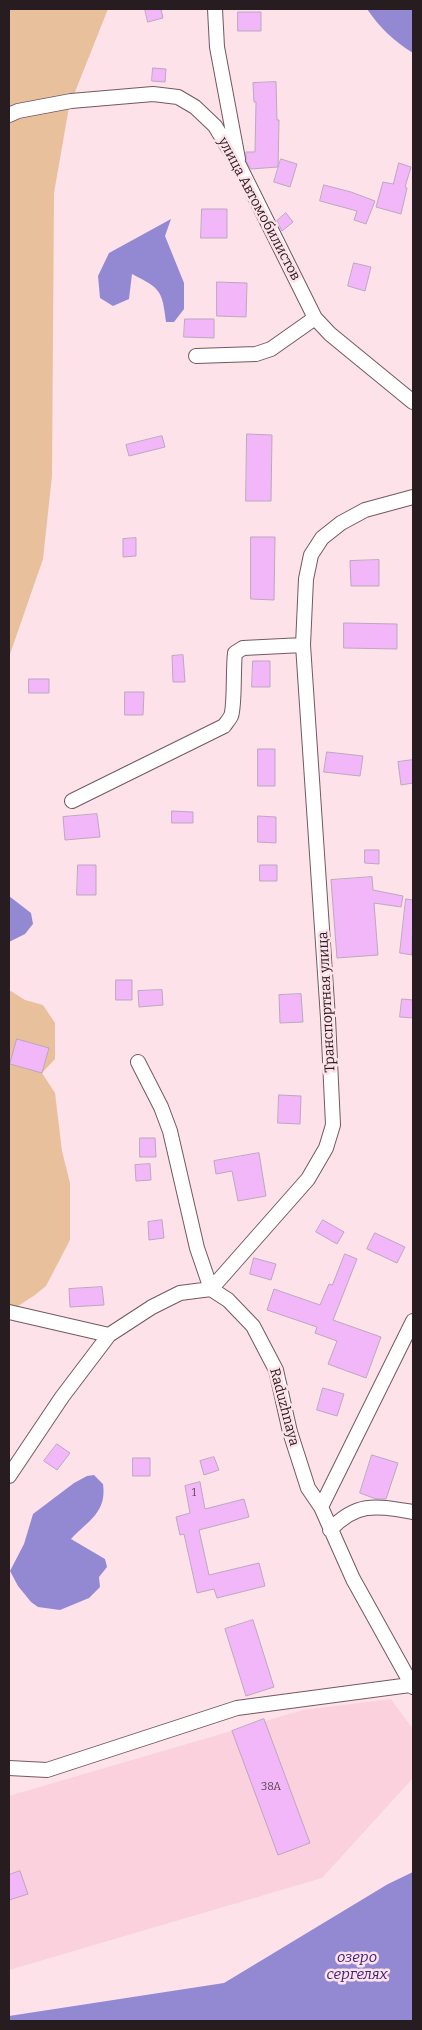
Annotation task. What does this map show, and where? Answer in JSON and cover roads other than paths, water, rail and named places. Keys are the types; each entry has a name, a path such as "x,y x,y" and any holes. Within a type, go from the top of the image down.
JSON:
{"street":[{"path":"215,9 218,47 240,167"},
{"name":"улица Автомобилистов","path":"9,115 18,111 71,101 153,94 178,98 195,107 215,126 240,167 315,318 330,334 413,402"},
{"path":"196,356 256,354 271,349 315,318"},
{"name":"Транспортная улица","path":"211,1289 308,1179 326,1148 334,1125 303,645 306,579 311,555 322,538 341,523 365,510 413,497"},
{"path":"72,801 224,726 233,709 235,654 242,648 303,645"},
{"path":"9,1476 62,1397 110,1335 152,1307 180,1293 211,1289 197,1248 170,1131 162,1107 138,1062"},
{"name":"Raduzhnaya","path":"211,1289 228,1300 253,1326 276,1370 290,1432 308,1488 321,1507 353,1579 412,1686"},
{"path":"10,1311 110,1335"},
{"path":"321,1507 413,1321"},
{"path":"330,1530 341,1518 354,1510 392,1508 413,1512"},
{"path":"9,1768 47,1770 237,1708 412,1686"}],"water":[{"path":"367,9 413,9 413,53 388,34"},
{"path":"171,219 165,236 184,283 184,309 174,322 166,322 161,297 154,287 132,274 129,299 113,306 100,298 98,276 109,253"},
{"path":"9,896 31,913 33,924 25,934 9,942"},
{"path":"94,1475 103,1484 104,1494 102,1502 90,1521 71,1539 105,1559 107,1567 99,1577 100,1587 89,1598 60,1610 38,1607 31,1602 18,1586 10,1571 24,1544 33,1514 74,1483 87,1476"},
{"name":"озеро сергелях","path":"413,1872 413,2021 9,2021 9,2016 224,1983 388,1884"}]}
